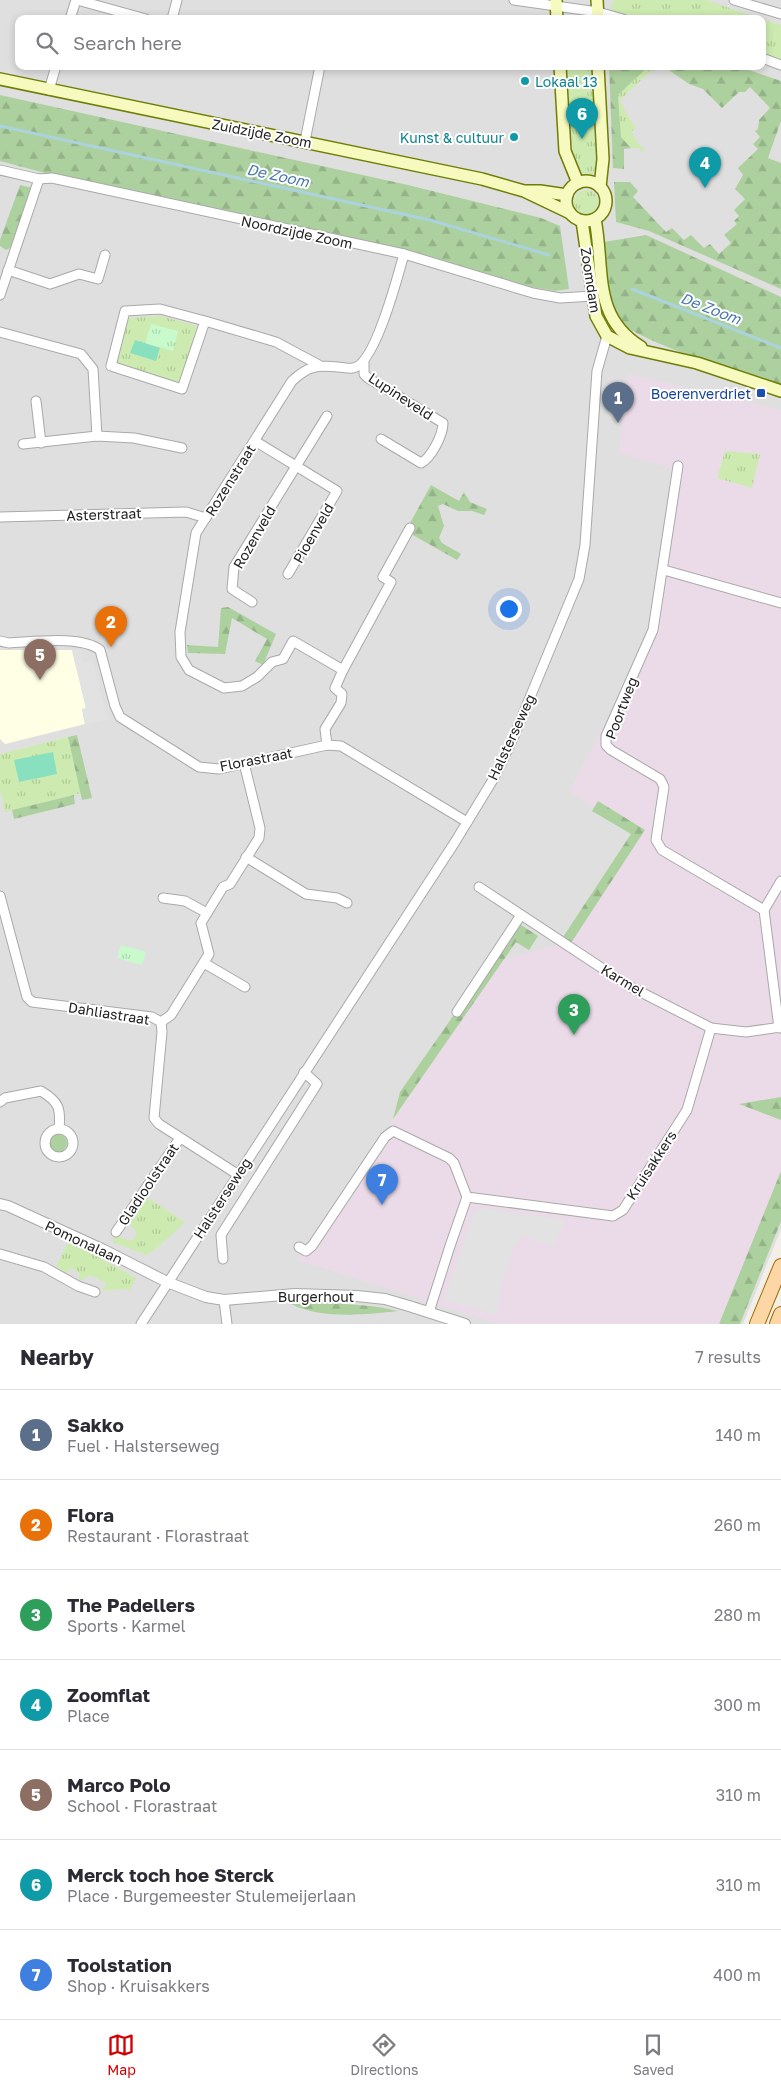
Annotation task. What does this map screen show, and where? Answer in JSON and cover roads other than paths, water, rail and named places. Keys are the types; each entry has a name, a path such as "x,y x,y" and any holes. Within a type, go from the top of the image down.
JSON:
{"main road":[{"path":"597,0 598,15"},
{"path":"560,70 565,150 578,183"},
{"path":"598,70 602,159 600,187 606,198 606,206 595,219 582,221 570,213 566,202 567,195 572,187 578,183 588,181 600,187"},
{"name":"Zuidzijde Zoom","path":"0,80 305,141 482,179 524,191 570,213"},
{"name":"Zuidzijde Zoom","path":"524,191 540,190 567,195"},
{"name":"Zoomdam","path":"595,219 604,301 615,325"},
{"name":"Zoomdam","path":"582,221 596,316 611,338"},
{"path":"615,325 633,342 649,351"},
{"path":"611,338 630,348 697,363 781,391"},
{"path":"757,1324 781,1266"},
{"path":"777,1324 781,1314"}],"street":[{"path":"71,15 76,0 131,15"},
{"path":"173,15 177,0"},
{"path":"514,0 556,3 595,15"},
{"path":"734,0 781,14"},
{"path":"766,59 781,65"},
{"path":"49,90 55,70"},
{"path":"305,141 319,70"},
{"name":"Noordzijde Zoom","path":"0,170 39,179 52,178 404,254 533,293 560,298 592,296"},
{"path":"0,295 39,179"},
{"path":"205,321 182,389 111,366 125,311 160,310 205,321 276,342 318,366 354,368 364,362 370,352 392,296 404,254"},
{"path":"8,270 50,284 79,274 98,279 105,255"},
{"name":"Halsterseweg","path":"141,1324 467,822 494,778 514,736 579,579 585,544 597,371 611,338 616,333 615,325"},
{"path":"0,332 81,354 93,369 97,436"},
{"name":"Lupineveld","path":"364,362 364,374 368,378 443,423 443,429 426,460 420,463 381,439"},
{"name":"Rozenstraat","path":"318,366 303,372 292,381 196,534 180,632 181,657 189,670 224,688 231,689 242,686 265,670 272,662 283,659 293,641 343,670"},
{"path":"36,401 41,443"},
{"path":"255,441 296,467 327,416"},
{"path":"23,444 97,436 134,438 182,448"},
{"name":"Poortweg","path":"678,466 664,570 653,630 606,736 606,745 611,750 660,778 664,787 656,840 662,850 764,910"},
{"name":"Pioenveld","path":"288,574 337,491 296,467"},
{"name":"Rozenveld","path":"252,602 232,589 234,567 296,467"},
{"name":"Asterstraat","path":"0,517 186,512 206,518"},
{"path":"327,745 324,729 341,703 342,694 335,688 391,582 383,577 410,528"},
{"path":"664,570 781,603"},
{"name":"Florastraat","path":"0,641 9,643 80,642 94,646 100,650 115,706 120,717 199,767 219,769 327,745 341,746 467,822"},
{"path":"161,1022 171,1015 209,954 201,923 223,887 230,884 259,838 260,828 244,763"},
{"path":"246,857 306,894 337,898 347,903"},
{"path":"780,1028 764,910 781,881"},
{"name":"Karmel","path":"479,888 629,986 711,1028 746,1032 780,1028"},
{"name":"Dahliastraat","path":"0,896 27,997 32,1002 152,1017 161,1022 162,1032 154,1118 159,1124 237,1174"},
{"path":"163,898 185,901 207,913"},
{"path":"457,1012 521,915"},
{"path":"204,963 245,987"},
{"name":"Kruisakkers","path":"467,1197 613,1216 623,1210 687,1110 711,1028"},
{"name":"Halsterseweg","path":"223,1259 221,1235 317,1084 304,1072"},
{"path":"0,1102 5,1098 41,1092 53,1098 58,1107 60,1129"},
{"path":"299,1248 306,1251 312,1246 385,1137 392,1131 449,1158 454,1163 467,1197 430,1312"},
{"name":"Gladioolstraat","path":"116,1232 180,1138"},
{"name":"Pomonalaan","path":"0,1204 104,1250 167,1282"},
{"path":"0,1254 44,1267 78,1286 95,1292"},
{"name":"Burgerhout","path":"167,1282 206,1297 224,1300 295,1294 357,1296 385,1300 465,1324"},
{"path":"224,1300 227,1324"}],"waterway":[{"name":"De Zoom","path":"0,126 430,220 549,255"},
{"name":"De Zoom","path":"632,289 781,348"}],"place":[{"name":"Lokaal 13","path":"525,81"},
{"name":"Kunst & cultuur","path":"514,137"},
{"name":"Merck toch hoe Sterck","path":"582,139"},
{"name":"Zoomflat","path":"705,188"},
{"name":"Boerenverdriet","path":"761,393"},
{"name":"Sakko","path":"618,423"},
{"name":"Flora","path":"111,647"},
{"name":"Marco Polo","path":"40,680"},
{"name":"The Padellers","path":"574,1035"},
{"name":"Toolstation","path":"382,1205"}]}
